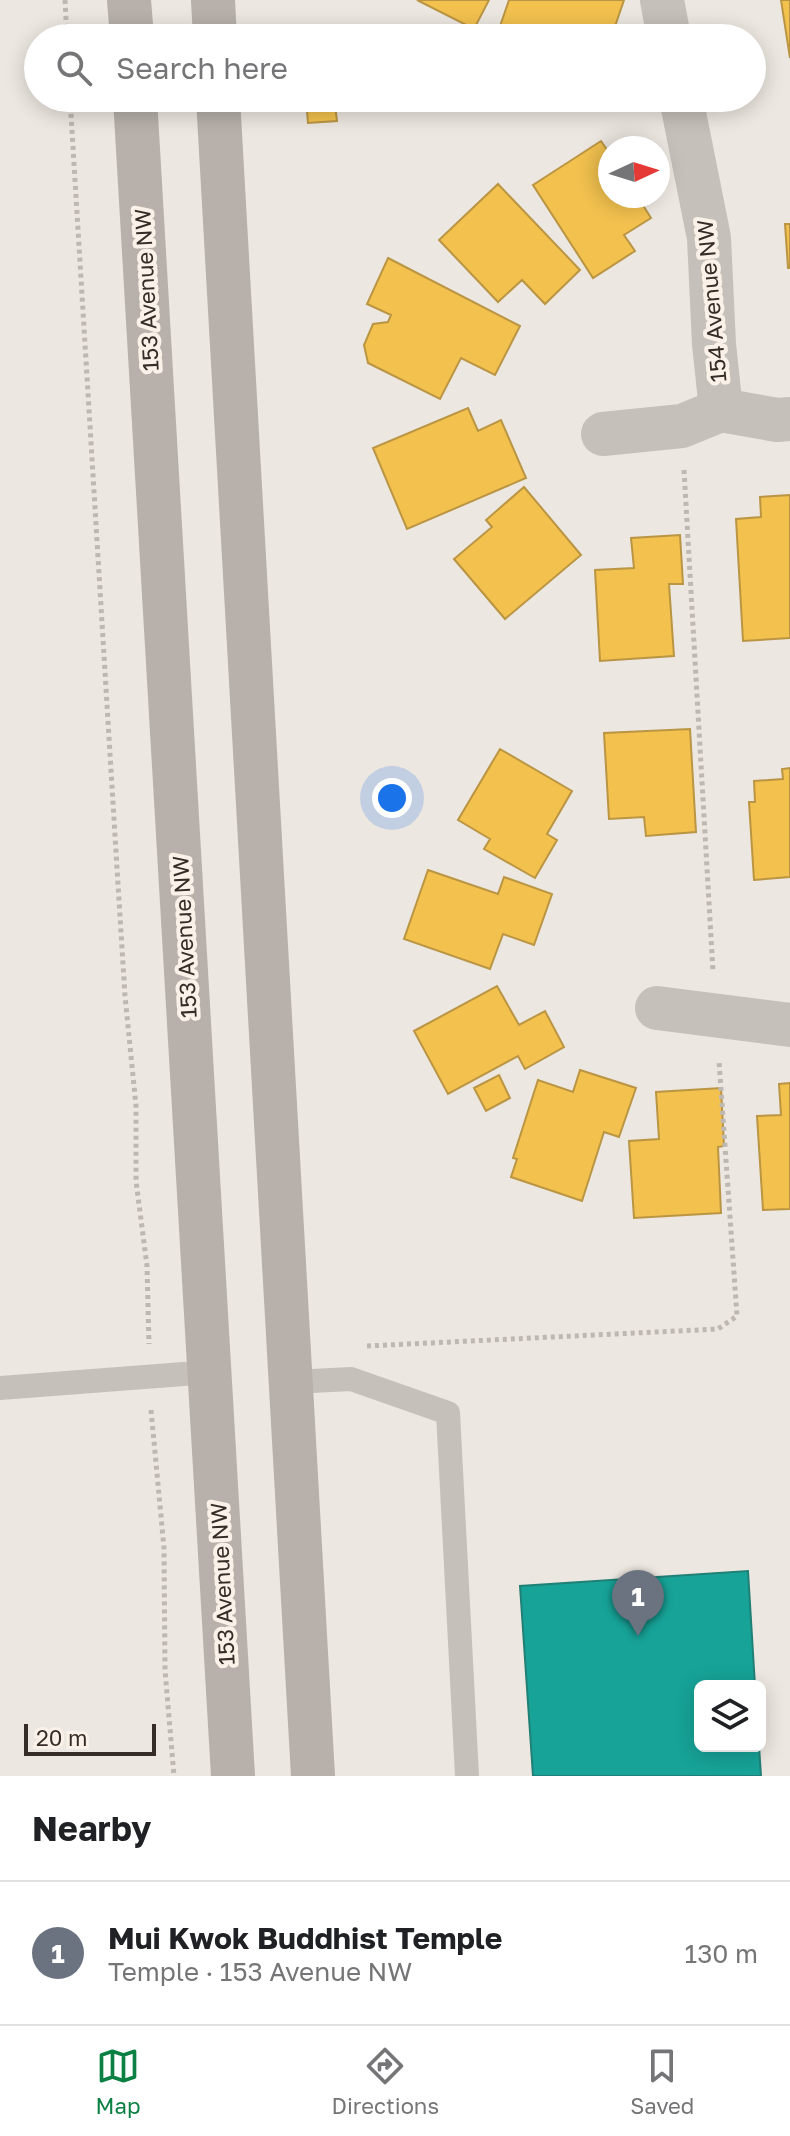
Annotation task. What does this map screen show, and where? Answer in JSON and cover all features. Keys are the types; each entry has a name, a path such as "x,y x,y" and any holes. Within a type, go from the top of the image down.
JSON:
{"main road":[{"path":"129,0 131,24"},
{"path":"213,0 214,24"},
{"name":"153 Avenue NW","path":"136,112 233,1776"},
{"path":"219,112 313,1776"}],"street":[{"path":"662,0 666,24"},
{"name":"154 Avenue NW","path":"684,112 709,238 721,410"},
{"name":"154 Avenue NW","path":"603,434 682,426 721,410 777,420 790,419"},
{"path":"657,1008 790,1025"}],"lane":[{"path":"0,1388 210,1372"},
{"path":"292,1382 351,1379 448,1413 467,1776"}],"path":[{"path":"65,0 66,24"},
{"path":"71,112 125,996 136,1106 136,1181 147,1266 152,1425 164,1548 165,1670 174,1776"}],"building: Homes":[{"path":"417,0 489,0 477,24 464,24"},
{"path":"509,0 624,0 616,24 501,24"},
{"path":"781,0 790,0 790,58"},
{"path":"307,112 336,112 337,121 308,123"},
{"path":"598,143 598,208 645,208 651,218 624,235 635,251 593,278 533,185"},
{"path":"498,184 580,270 545,304 522,280 498,302 439,240"},
{"path":"785,224 790,224 790,268 788,268"},
{"path":"388,258 520,326 495,375 461,358 440,399 368,363 364,345 373,324 388,322 391,315 367,304"},
{"path":"468,408 478,431 501,420 526,478 407,529 373,448"},
{"path":"524,487 581,555 505,619 454,559 492,527 486,520"},
{"path":"790,495 790,638 743,641 736,519 761,517 760,497"},
{"path":"680,535 683,584 669,584 674,656 600,661 595,570 634,568 631,538"},
{"path":"690,729 696,832 646,836 644,817 609,819 604,733"},
{"path":"500,749 572,791 547,834 557,840 535,878 484,849 490,839 458,820"},
{"path":"790,768 790,877 754,880 749,802 755,802 754,781 783,779 782,769"},
{"path":"428,870 498,894 504,877 552,894 534,945 503,934 490,969 404,939"},
{"path":"497,986 519,1025 545,1011 564,1047 525,1069 518,1056 448,1094 414,1031"},
{"path":"580,1070 636,1088 619,1137 604,1132 582,1201 511,1177 517,1159 513,1158 538,1080 573,1092"},
{"path":"499,1075 510,1098 486,1111 474,1088"},
{"path":"790,1083 790,1209 763,1210 757,1116 781,1115 779,1084"},
{"path":"721,1088 724,1146 718,1147 721,1213 634,1218 629,1141 659,1139 656,1092"}],"building: Public":[{"path":"748,1571 755,1680 694,1680 694,1752 759,1752 761,1776 533,1776 520,1586"}],"place":[{"name":"Mui Kwok Buddhist Temple","path":"638,1636"}]}
